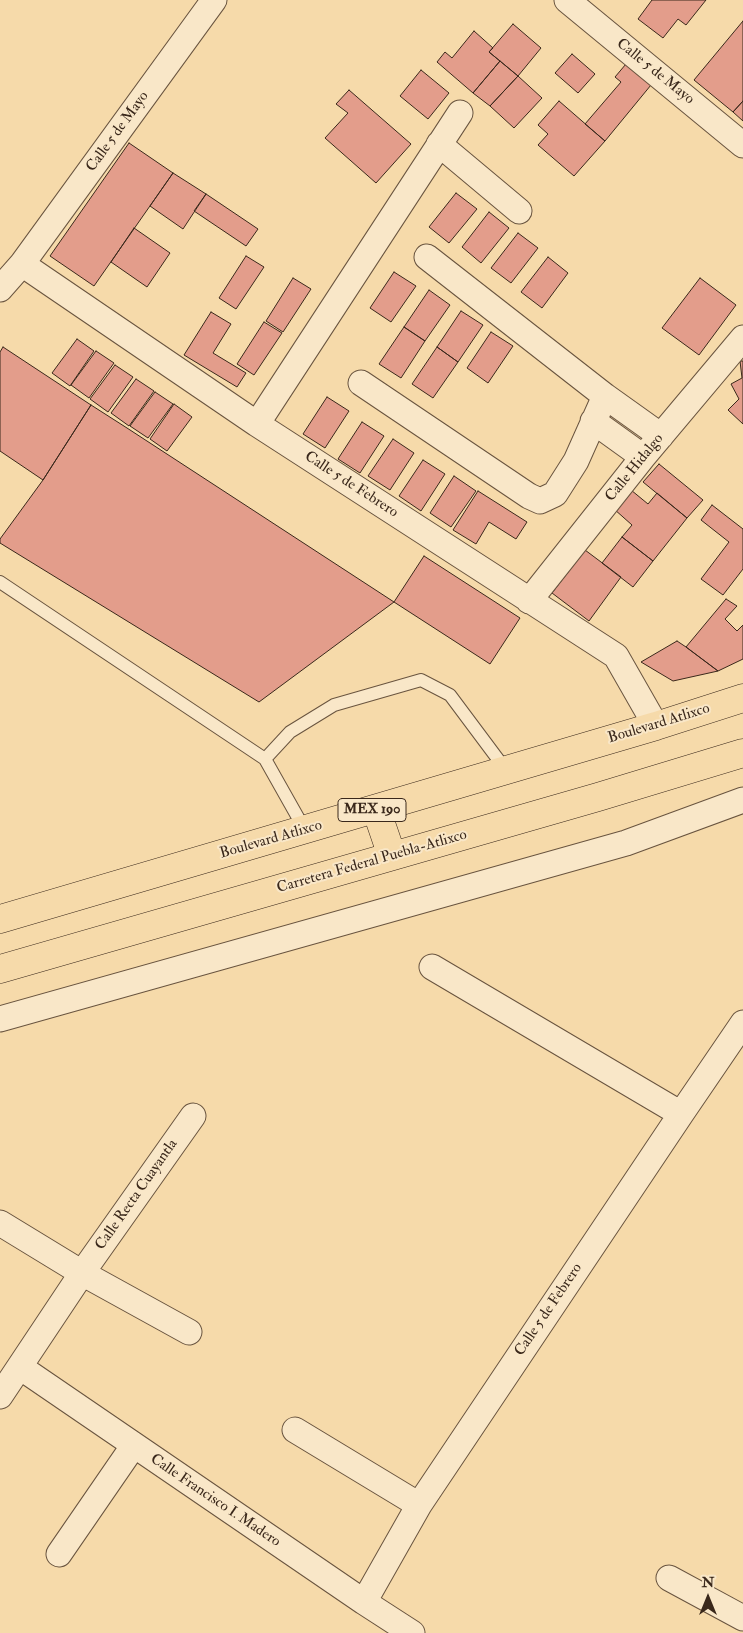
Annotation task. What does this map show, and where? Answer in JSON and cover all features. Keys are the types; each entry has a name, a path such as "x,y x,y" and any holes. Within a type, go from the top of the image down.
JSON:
{"main road":[{"name":"Boulevard Atlixco","path":"0,920 656,726 743,698"},
{"name":"Carretera Federal Puebla-Atlixco","path":"0,969 743,753"},
{"path":"376,808 392,856"}],"street":[{"name":"Calle 5 de Mayo","path":"0,288 22,264 214,0"},
{"name":"Calle 5 de Mayo","path":"567,0 743,145"},
{"path":"257,424 460,113"},
{"path":"439,144 519,211"},
{"path":"427,258 605,396 660,436"},
{"name":"Calle 5 de Febrero","path":"22,264 257,424 616,656 656,726"},
{"name":"Calle Hidalgo","path":"529,601 660,436 743,338"},
{"path":"361,383 529,496 540,501 555,494 576,461 605,396"},
{"path":"594,421 643,458"},
{"path":"0,1020 626,843 743,800"},
{"path":"432,966 681,1114"},
{"name":"Calle 5 de Febrero","path":"364,1602 419,1506 743,1024"},
{"name":"Calle Recta Cuayantla","path":"0,1396 82,1273 193,1116"},
{"path":"0,1223 82,1273 189,1332"},
{"name":"Calle Francisco I. Madero","path":"20,1367 412,1633"},
{"path":"295,1430 419,1506"},
{"path":"59,1554 134,1445"},
{"path":"669,1578 743,1618"}],"lane":[{"path":"0,582 265,759 305,830"},
{"path":"265,759 290,732 334,705 421,680 450,695 506,770"}],"building":[{"path":"652,0 706,0 686,25 678,19 663,38 638,19"},
{"path":"743,21 743,101 733,112 694,80"},
{"path":"513,24 541,48 518,76 489,52"},
{"path":"474,31 493,48 489,52 500,61 473,93 437,62 445,52 452,58"},
{"path":"572,54 595,74 578,93 555,73"},
{"path":"500,61 518,76 490,106 473,93"},
{"path":"626,64 651,85 605,141 585,124 621,82 615,77"},
{"path":"421,70 449,93 428,119 400,96"},
{"path":"518,76 542,98 514,128 490,106"},
{"path":"349,90 411,144 376,183 325,138 348,113 336,104"},
{"path":"559,101 605,141 574,176 538,145 548,134 538,125"},
{"path":"743,101 743,121 733,112"},
{"path":"129,143 173,173 94,286 50,256"},
{"path":"173,173 206,194 183,229 150,206"},
{"path":"456,193 477,209 449,243 429,227"},
{"path":"206,194 258,229 246,246 194,211"},
{"path":"489,212 509,228 481,263 462,247"},
{"path":"134,228 170,253 147,287 111,262"},
{"path":"518,233 538,248 511,283 491,268"},
{"path":"246,256 264,267 236,309 219,298"},
{"path":"548,257 568,273 542,308 521,292"},
{"path":"394,272 416,286 391,322 370,308"},
{"path":"293,278 311,289 283,332 266,321"},
{"path":"700,278 736,305 699,355 662,328"},
{"path":"429,290 450,305 425,341 404,327"},
{"path":"461,311 483,325 458,362 437,347"},
{"path":"211,312 231,324 213,353 246,373 237,387 184,355"},
{"path":"264,322 282,333 254,375 237,364"},
{"path":"404,327 425,341 401,378 379,364"},
{"path":"491,332 513,346 488,383 467,368"},
{"path":"77,339 94,351 70,386 52,373"},
{"path":"3,347 91,405 43,480 0,451 0,352"},
{"path":"437,347 458,362 433,398 412,384"},
{"path":"96,351 114,363 89,398 71,385"},
{"path":"740,361 743,361 743,424 728,410 739,399 731,384 742,378"},
{"path":"115,365 133,377 108,412 90,399"},
{"path":"136,379 154,391 129,426 111,413"},
{"path":"155,392 173,404 148,438 130,426"},
{"path":"327,397 349,411 325,448 303,434"},
{"path":"174,404 192,417 167,451 150,439"},
{"path":"91,405 394,602 259,702 0,543 0,539 43,480"},
{"path":"362,422 384,436 360,473 338,459"},
{"path":"393,439 414,453 390,490 368,476"},
{"path":"423,460 445,474 421,511 399,496"},
{"path":"659,464 703,500 687,518 643,482"},
{"path":"454,476 476,491 451,527 430,513"},
{"path":"631,490 648,504 657,493 687,518 653,561 622,537 632,525 614,509"},
{"path":"478,491 527,522 516,539 489,522 476,544 453,530"},
{"path":"712,505 743,529 743,569 723,595 701,579 729,542 701,520"},
{"path":"622,537 653,561 633,587 602,563"},
{"path":"585,550 621,577 589,621 552,593"},
{"path":"424,556 520,618 490,664 394,602"},
{"path":"726,599 737,606 725,619 737,631 743,625 743,659 718,671 686,647"},
{"path":"677,641 718,671 673,681 641,662"}]}
